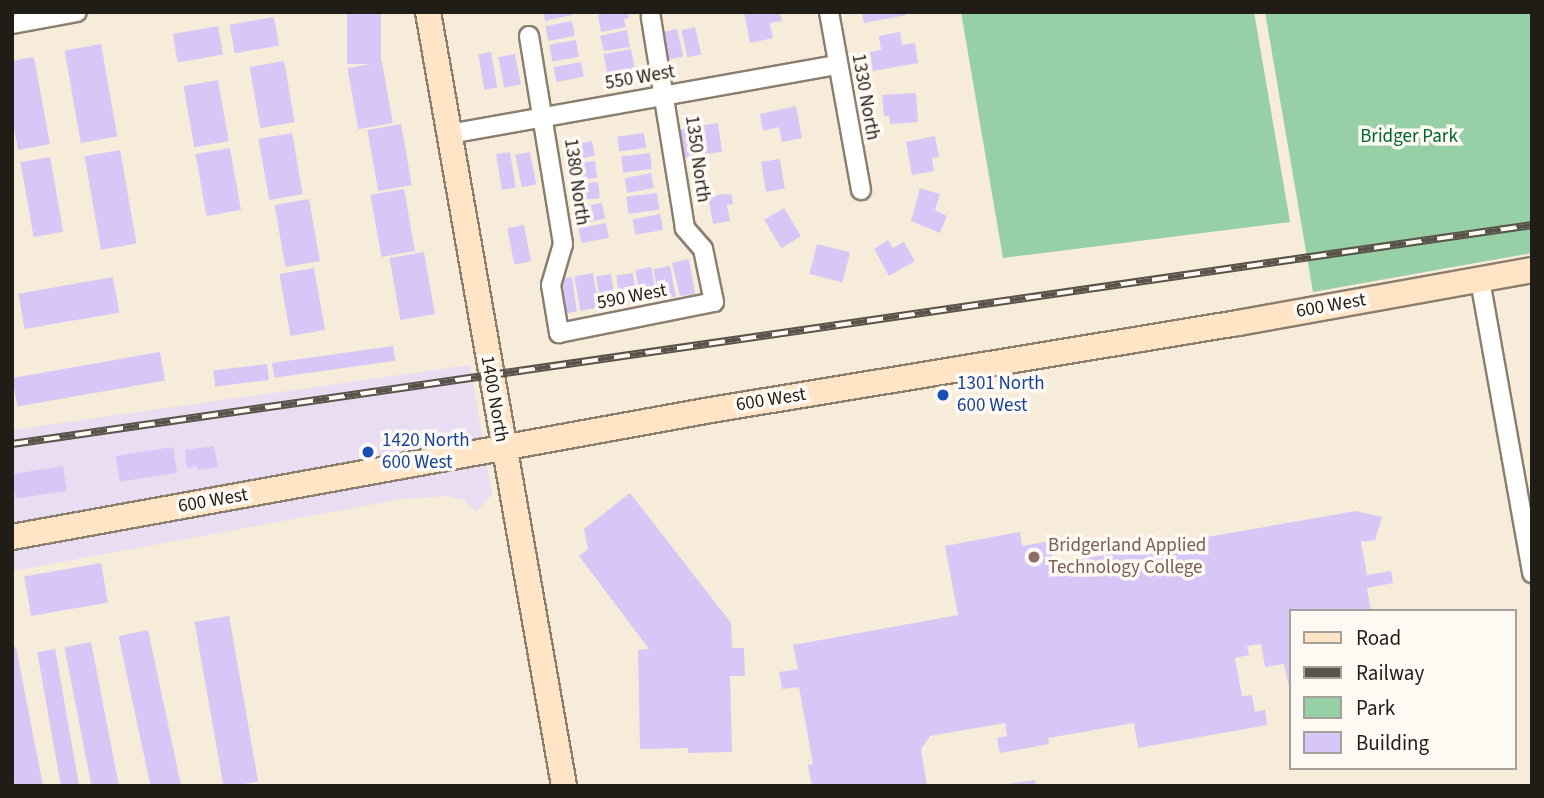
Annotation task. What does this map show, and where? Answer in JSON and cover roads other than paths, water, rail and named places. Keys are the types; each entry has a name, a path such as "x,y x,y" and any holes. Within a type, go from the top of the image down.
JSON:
{"main road":[{"name":"1400 North","path":"428,12 564,786"},
{"name":"600 West","path":"12,537 705,411 1238,323 1532,270"}],"street":[{"path":"12,23 77,12"},
{"name":"1330 North","path":"829,12 861,190"},
{"name":"1350 North","path":"651,17 666,95 685,228 703,249 714,302"},
{"name":"1380 North","path":"529,36 545,117 564,244 551,285 559,332"},
{"name":"550 West","path":"449,134 838,65"},
{"path":"1480,279 1532,573"},
{"name":"590 West","path":"559,332 714,302"}],"railway":[{"path":"12,444 1532,225"}],"place":[{"name":"1301 North 600 West","path":"943,395"},
{"name":"1420 North 600 West","path":"368,452"},
{"name":"Bridgerland Applied Technology College","path":"1034,557"}],"park label":[{"name":"Bridger Park","path":"1409,137"}]}
